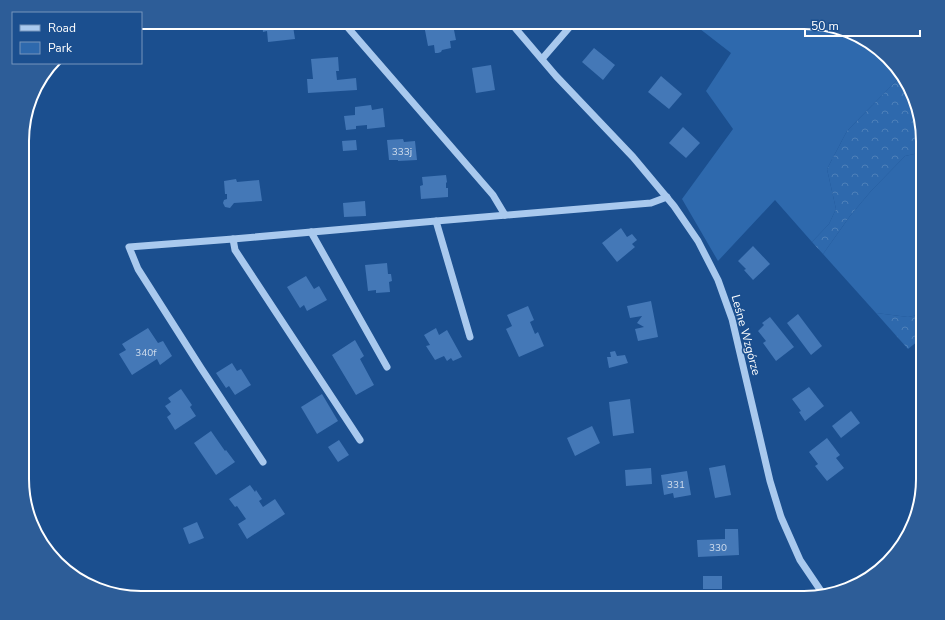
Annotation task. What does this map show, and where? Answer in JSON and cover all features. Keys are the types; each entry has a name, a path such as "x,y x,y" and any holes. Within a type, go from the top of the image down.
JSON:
{"street":[{"path":"349,29 492,195 505,215"},
{"name":"Leśne Wzgórze","path":"516,29 556,76 633,157 674,206 698,241 718,280 732,319 770,481 781,517 800,560 820,590"},
{"path":"542,59 568,29"},
{"path":"263,462 200,368 138,269 129,247 651,204 667,197"},
{"path":"436,221 470,337"},
{"path":"311,232 387,367"},
{"path":"233,239 235,250 360,440"}],"green space":[{"path":"700,29 804,29 833,33 847,38 872,52 883,62 897,80 847,131 827,169 836,209 829,224 812,242 775,200 718,261 682,199 733,129 706,91 731,53"},
{"path":"897,80 910,105 914,119 916,154 905,156 871,191 850,216 823,254 812,242 829,224 836,209 827,169 847,131"},
{"path":"916,154 916,315 908,317 876,313 823,254 850,216 871,191 905,156"},
{"path":"876,313 908,317 916,315 916,343 908,349"}],"building":[{"path":"263,29 293,29 295,39 268,42 267,31 263,32"},
{"path":"425,29 460,29 454,30 456,40 450,41 451,48 435,53 434,45 428,46"},
{"path":"594,48 615,65 603,80 582,62"},
{"path":"338,57 339,71 336,71 337,80 356,78 357,90 308,93 307,79 313,79 311,59"},
{"path":"491,65 495,90 476,93 472,68"},
{"path":"661,76 682,94 669,109 648,92"},
{"path":"371,105 372,110 383,108 385,127 367,129 367,125 356,126 356,129 346,130 344,116 355,115 355,107"},
{"path":"683,127 700,143 686,158 669,143"},
{"path":"403,139 404,142 415,141 417,160 389,160 387,140"},
{"path":"356,140 357,150 343,151 342,141"},
{"path":"446,175 448,197 421,199 420,186 423,185 422,177"},
{"path":"236,179 237,182 259,180 262,201 234,203 230,208 225,207 223,203 224,200 227,199 227,194 225,194 224,181"},
{"path":"365,201 366,216 344,217 343,203"},
{"path":"621,228 627,237 632,234 637,240 632,244 635,247 617,262 602,243"},
{"path":"753,246 770,264 753,280 744,270 746,269 738,261"},
{"path":"387,263 388,274 391,274 392,281 389,282 390,292 376,293 376,290 368,291 365,265"},
{"path":"306,276 314,289 319,286 327,300 307,311 304,305 300,308 287,287"},
{"path":"651,301 658,337 638,341 635,329 644,327 637,323 642,316 630,318 627,306"},
{"path":"528,306 534,320 530,322 535,334 538,332 544,346 519,357 506,329 512,326 507,315"},
{"path":"798,314 822,346 811,355 787,323"},
{"path":"770,317 794,347 776,361 763,343 766,341 758,331 764,325 762,323"},
{"path":"148,328 158,343 163,341 172,356 160,365 157,359 132,375 119,354 126,350 122,344"},
{"path":"436,328 439,335 447,330 462,357 453,361 451,358 447,361 444,356 435,360 426,346 430,345 424,335"},
{"path":"355,340 364,356 360,359 374,385 356,395 332,355"},
{"path":"615,351 617,356 625,355 628,363 609,368 607,357 611,357 610,352"},
{"path":"232,363 237,371 241,369 251,385 235,395 229,386 226,388 216,373"},
{"path":"809,387 824,406 805,421 799,412 801,411 792,399"},
{"path":"181,389 192,405 190,407 196,416 175,430 167,417 171,414 165,406 171,402 168,398"},
{"path":"322,394 338,421 317,434 301,407"},
{"path":"630,399 634,433 613,436 609,402"},
{"path":"851,411 860,423 841,438 832,426"},
{"path":"592,426 600,443 575,456 567,438"},
{"path":"211,431 235,462 216,475 194,443"},
{"path":"827,438 840,455 836,458 844,468 827,481 815,466 818,464 809,452"},
{"path":"339,440 349,455 338,462 328,447"},
{"path":"725,465 731,495 715,498 709,468"},
{"path":"651,468 652,484 626,486 625,470"},
{"path":"687,471 691,495 674,498 673,493 664,495 661,475"},
{"path":"250,485 255,492 256,490 262,499 259,501 263,507 275,499 285,514 247,539 238,524 246,519 237,506 235,507 229,499"},
{"path":"197,522 204,538 189,544 183,528"},
{"path":"725,529 738,529 739,555 698,557 697,540 725,539"},
{"path":"703,576 722,576 722,589 703,589"}]}
